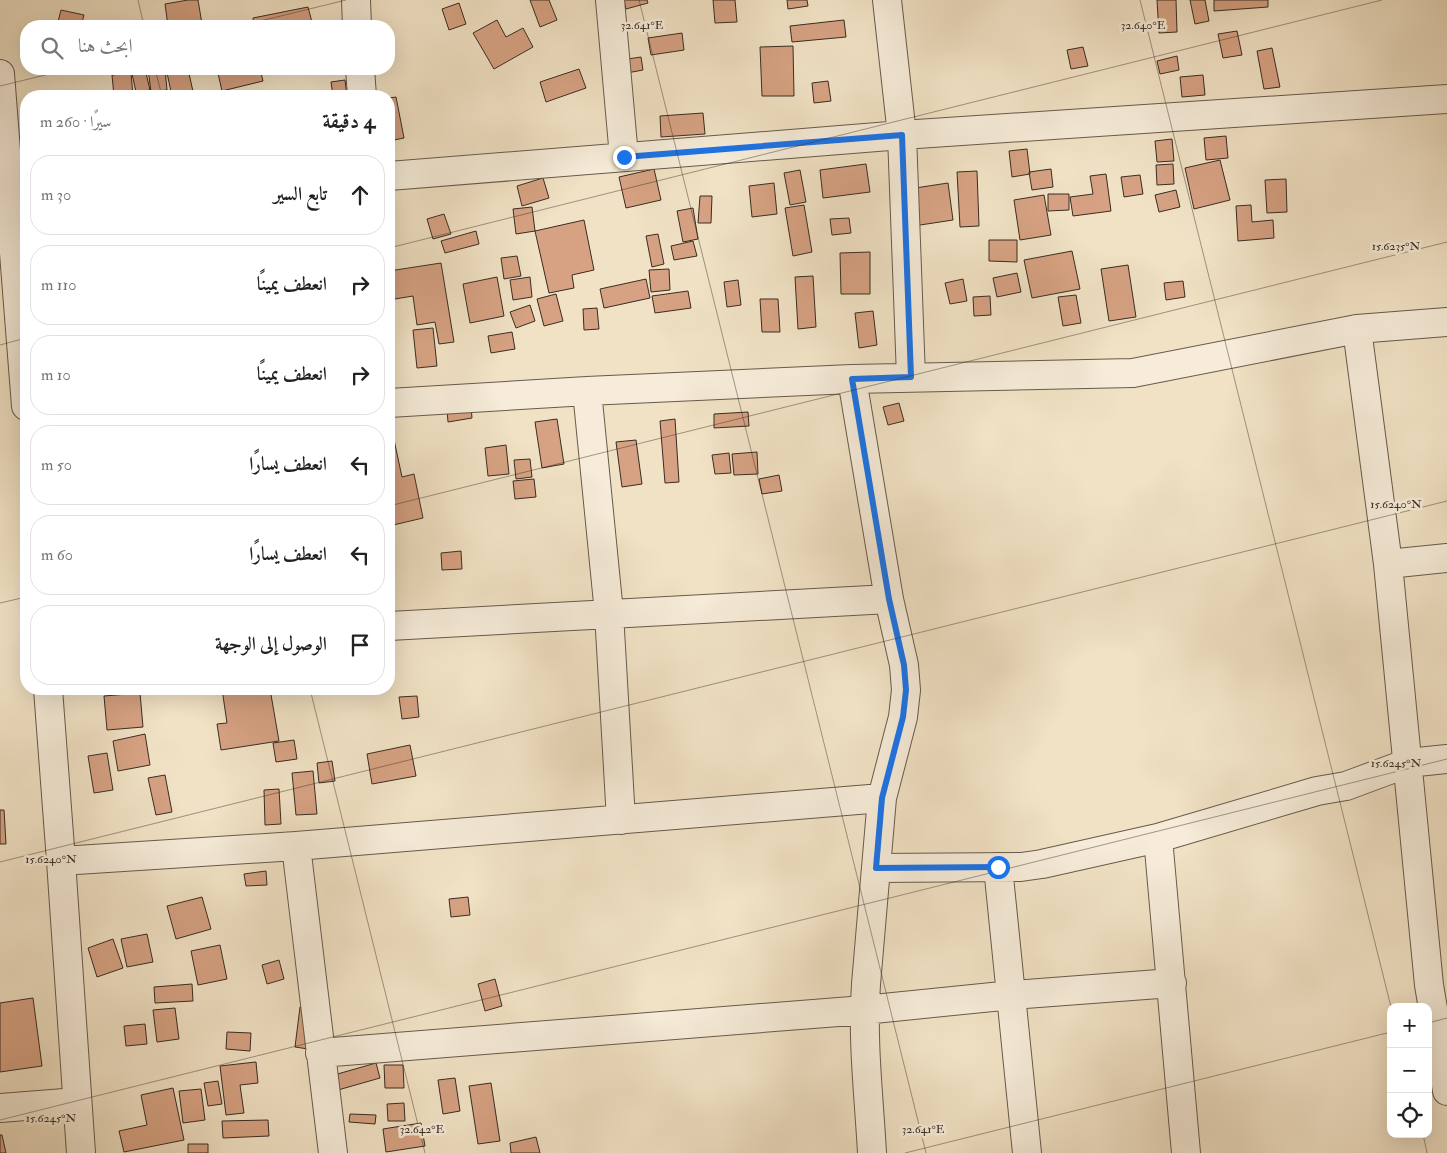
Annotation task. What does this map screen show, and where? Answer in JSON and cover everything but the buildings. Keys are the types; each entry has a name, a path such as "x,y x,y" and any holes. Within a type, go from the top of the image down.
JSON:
{"street":[{"path":"356,0 357,20"},
{"path":"610,0 624,157"},
{"path":"887,0 902,135 911,377"},
{"path":"0,74 1,104 18,209 7,255 20,358"},
{"path":"360,75 362,90"},
{"path":"395,176 902,135 1447,99"},
{"path":"395,403 587,391 852,379 1133,373 1357,329 1447,322"},
{"path":"1357,329 1388,564 1408,763 1438,984 1447,1092"},
{"path":"852,379 889,599 904,665 906,690 901,725 882,798 864,1010 864,1038 872,1153"},
{"path":"587,391 609,613 621,820"},
{"path":"1388,564 1447,558"},
{"path":"395,626 889,599"},
{"path":"48,695 80,1153"},
{"path":"876,868 1021,867 1042,864 1158,838 1317,791 1346,786 1408,763 1447,759"},
{"path":"61,861 296,846 882,798"},
{"path":"1158,838 1186,1153"},
{"path":"296,846 333,1153"},
{"path":"998,867 1027,1153"},
{"path":"320,1053 864,1010 1012,994 1172,983"},
{"path":"0,1108 77,1102"}],"route":[{"path":"624,157 902,135 911,377 852,379 889,599 904,665 906,690 903,717 882,798 876,868 998,867"}]}
